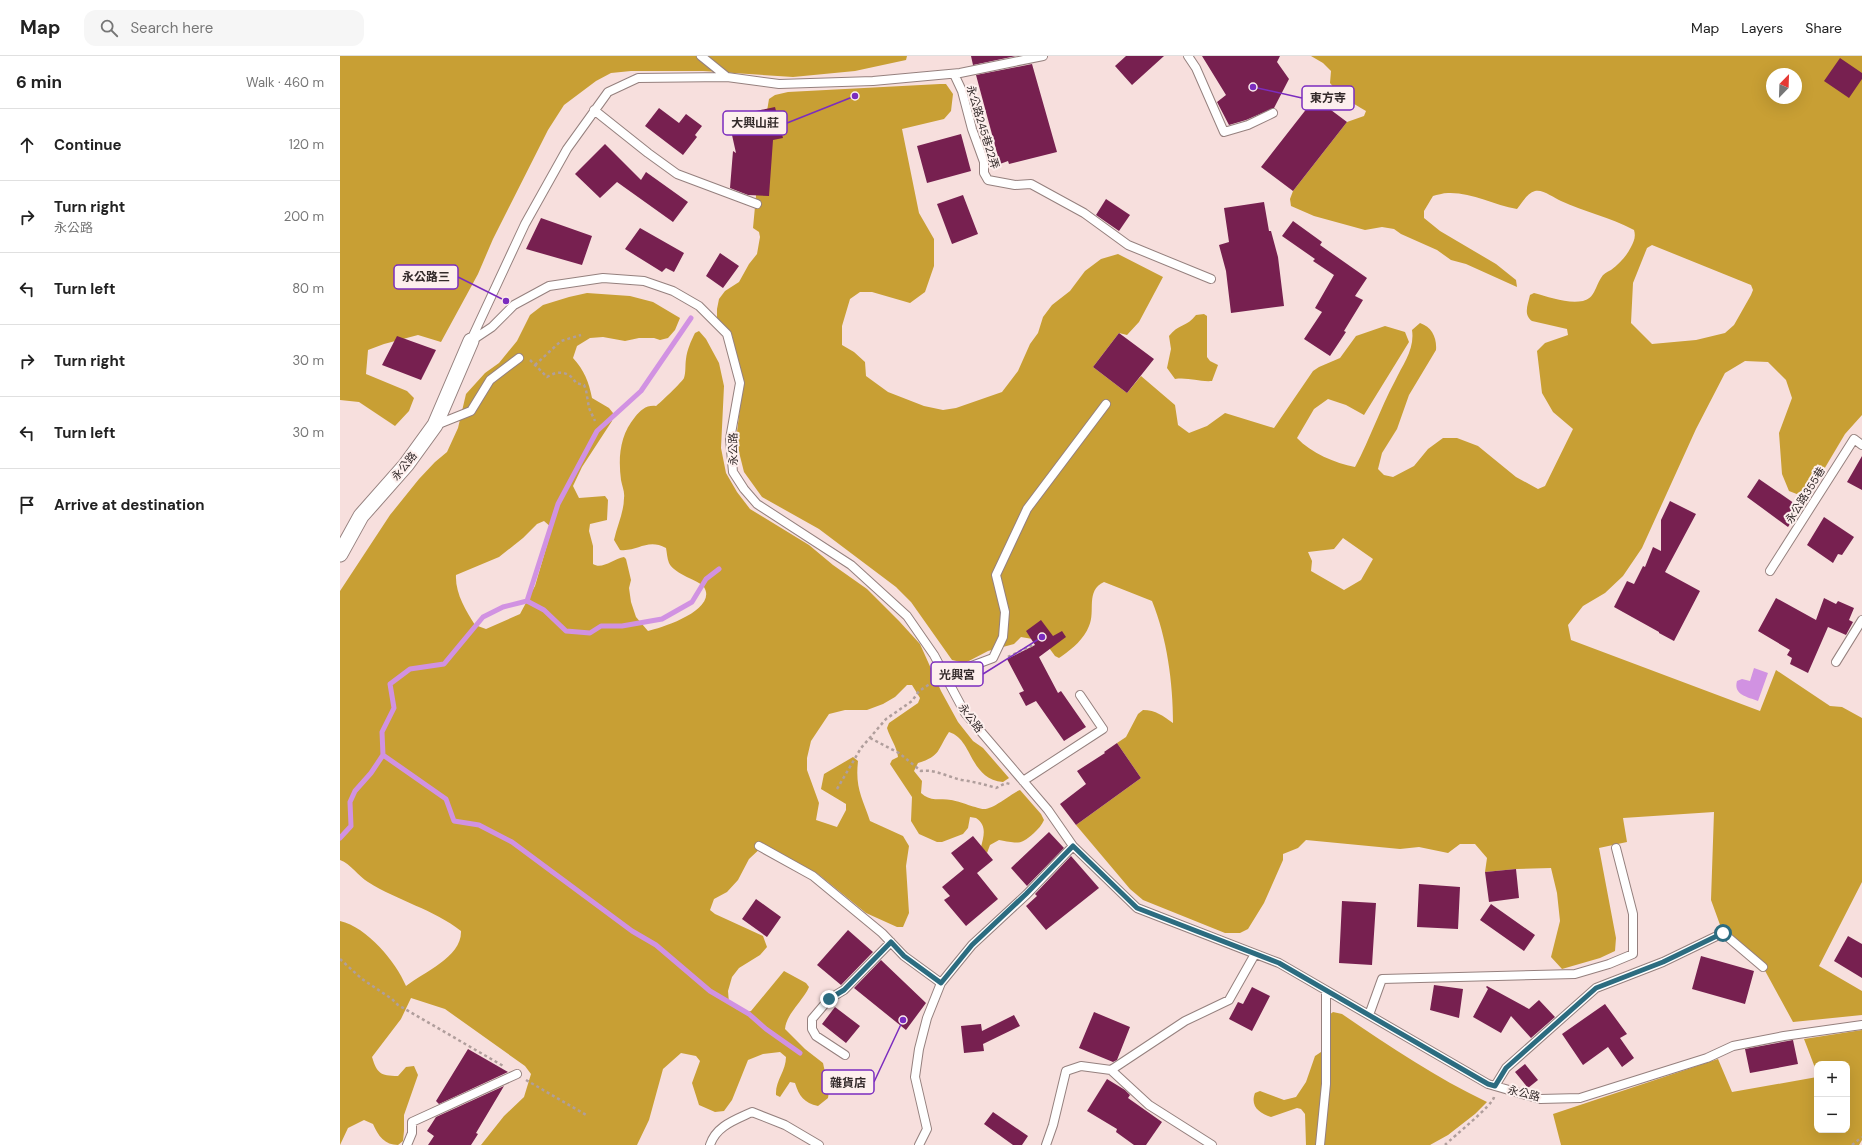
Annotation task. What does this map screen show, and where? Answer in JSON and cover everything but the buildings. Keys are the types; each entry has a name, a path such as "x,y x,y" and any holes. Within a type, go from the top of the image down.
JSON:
{"street":[{"name":"永公路","path":"340,554 361,516 406,465 435,425 471,341"}],"lane":[{"path":"701,56 727,77"},
{"path":"471,341 525,224 567,149 608,92 638,78 727,77 779,84 873,82 954,74 1043,56"},
{"path":"1188,56 1196,68 1224,132 1248,125 1273,113"},
{"name":"永公路245巷22弄","path":"954,74 962,91 972,129 984,162 984,173 988,180 1015,185 1031,184 1084,213 1128,245 1211,279"},
{"path":"594,110 677,174 757,204"},
{"name":"永公路","path":"471,341 492,327 514,305 549,286 603,278 644,281 673,291 699,306 728,334 740,383 730,439 733,472 744,489 757,504 851,565 907,616 934,655 965,713 1048,810 1073,846 1137,908 1279,963 1488,1084 1540,1099 1580,1098 1707,1058 1733,1046 1784,1036 1862,1025"},
{"path":"435,425 471,411 490,380 519,358"},
{"path":"945,676 993,658 1003,637 1005,612 996,575 1027,509 1106,404"},
{"name":"永公路355巷","path":"1770,571 1854,439 1862,445"},
{"path":"1836,662 1862,620"},
{"path":"1023,781 1103,729 1080,695"},
{"path":"759,846 813,876 882,933 904,956 941,983"},
{"path":"919,1145 927,1129 915,1077 919,1048 927,1018 941,983 972,945 1026,894 1073,846"},
{"path":"1369,1015 1382,979 1575,974 1609,964 1633,954 1633,914 1616,848"},
{"path":"1495,1086 1506,1068 1596,988 1663,962 1723,933 1763,967"},
{"path":"845,1055 816,1036 812,1029 812,1019 829,999 844,990 891,942"},
{"path":"1111,1070 1185,1021 1229,1000 1255,954"},
{"path":"1320,1145 1326,1084 1326,990"},
{"path":"1046,1145 1053,1125 1066,1071 1080,1066 1111,1070 1149,1105 1212,1145"},
{"path":"407,1145 412,1133 412,1122 517,1074"},
{"path":"710,1145 712,1139 726,1124 752,1112 785,1125 819,1145"}],"path":[{"path":"535,365 562,341 581,334"},
{"path":"519,358 526,356 547,377 554,373 566,373 574,379 576,383 584,385 589,408 595,421"},
{"path":"993,658 1000,660 1035,644"},
{"path":"837,789 861,748 886,719 912,701 919,691 936,680"},
{"path":"870,738 899,754 921,771 929,770 996,788"},
{"path":"340,959 362,979 392,998 398,1005 588,1116"},
{"path":"1445,1145 1493,1100 1495,1086"},
{"path":"1852,1145 1862,1136"}],"shaded area":[{"path":"340,56 907,56 906,60 855,71 793,77 703,71 631,71 611,73 596,81 564,105 548,130 493,239 478,274 441,342 418,335 368,350 366,374 407,391 414,398 409,411 395,426 359,402 340,400"},
{"path":"1311,56 1862,56 1862,415 1845,434 1807,498 1789,491 1782,474 1779,433 1792,398 1786,380 1768,362 1745,361 1725,373 1696,429 1642,548 1623,576 1605,593 1583,606 1568,625 1571,640 1760,711 1776,670 1830,706 1842,707 1862,718 1862,882 1819,966 1862,991 1862,1015 1793,1022 1763,967 1723,933 1711,900 1714,812 1623,818 1627,842 1599,848 1616,938 1615,951 1600,958 1562,969 1551,957 1560,921 1557,893 1551,868 1485,872 1487,858 1475,844 1460,844 1448,853 1419,847 1400,849 1306,840 1298,848 1283,854 1283,860 1264,903 1248,929 1240,933 1225,933 1143,900 1130,889 1076,825 1141,778 1117,743 1126,737 1138,714 1143,710 1152,711 1173,723 1172,692 1168,661 1162,630 1152,601 1104,582 1098,586 1093,596 1091,620 1087,631 1078,643 1059,658 1055,656 1044,641 1021,637 1014,644 988,651 965,663 952,660 911,602 896,587 819,529 762,497 744,472 736,440 743,383 732,335 717,319 717,309 719,299 725,291 739,282 749,264 757,254 760,237 759,232 753,228 760,153 769,99 775,95 788,92 946,84 953,94 951,111 944,119 902,129 919,213 934,239 934,266 925,292 910,303 872,292 860,292 850,299 842,326 842,345 854,352 865,362 866,376 888,392 924,406 943,410 956,408 1002,392 1018,371 1030,344 1038,333 1043,317 1052,305 1070,291 1085,271 1101,259 1118,254 1163,277 1139,322 1127,335 1119,333 1093,367 1127,393 1141,376 1175,405 1178,425 1189,433 1207,426 1225,413 1274,428 1313,371 1340,358 1356,336 1385,326 1405,332 1409,342 1364,415 1346,405 1328,399 1314,409 1297,438 1316,453 1324,457 1355,467 1408,356 1412,344 1412,330 1420,323 1431,330 1436,341 1436,350 1409,395 1397,429 1382,453 1378,469 1384,475 1393,477 1414,466 1428,449 1443,438 1457,438 1478,446 1516,477 1538,489 1545,486 1573,429 1553,412 1542,393 1537,351 1545,343 1568,335 1567,329 1529,319 1527,309 1530,295 1534,293 1571,302 1587,300 1594,292 1603,275 1617,265 1627,254 1634,239 1634,230 1558,200 1545,192 1532,192 1525,198 1517,209 1457,193 1446,193 1433,196 1424,211 1424,218 1440,231 1496,264 1516,280 1517,287 1466,264 1451,260 1437,250 1401,234 1394,229 1382,227 1365,230 1314,216 1291,206 1290,199 1293,191 1347,122 1364,116 1366,111 1346,99 1334,88 1330,83 1331,71 1323,63","holes":["1652,245 1751,285 1753,290 1751,295 1734,325 1725,333 1696,340 1652,344 1631,323 1633,283 1647,248","1343,538 1373,559 1361,580 1344,590 1311,571 1312,561 1308,552 1334,549"]},
{"path":"587,293 630,296 653,302 680,318 675,330 668,338 660,340 654,338 639,338 625,341 603,337 590,338 577,346 573,358 586,376 592,398 609,408 613,413 612,421 582,467 573,486 579,498 605,496 608,500 607,520 590,524 589,531 593,546 593,564 600,566 620,558 624,557 626,559 631,580 629,588 631,602 636,617 648,631 676,622 696,610 703,603 706,595 704,587 701,584 681,574 672,567 668,561 666,548 653,544 620,550 614,540 624,503 620,471 621,447 626,431 637,414 647,407 656,406 684,378 688,349 695,333 699,331 706,339 719,363 724,386 721,448 726,473 737,492 750,509 809,545 833,565 867,589 899,621 920,644 941,691 958,722 973,741 983,748 1009,778 1003,782 992,779 984,774 977,767 963,742 957,736 949,732 938,752 931,758 918,763 914,771 922,781 921,793 928,798 947,799 984,809 992,807 1020,790 1041,814 1044,820 1037,830 1022,842 1014,843 999,840 990,845 987,853 981,847 984,835 983,827 976,818 970,817 968,828 963,834 942,842 937,842 919,834 911,821 912,797 890,764 892,760 898,757 887,728 889,723 918,703 920,698 912,685 907,685 895,697 883,704 867,710 845,710 829,714 811,741 807,758 807,770 819,803 816,820 837,827 846,810 846,804 821,789 824,774 853,757 858,761 858,786 870,821 903,836 909,846 906,866 909,913 903,927 897,927 866,913 818,874 764,845 749,859 738,880 727,892 714,899 710,910 715,914 763,936 767,947 760,955 739,968 732,977 728,991 729,1003 734,1007 742,1011 751,1011 784,971 806,983 809,987 788,1018 785,1029 805,1049 823,1063 829,1091 828,1098 818,1106 813,1105 800,1095 795,1083 790,1082 780,1097 776,1095 777,1085 786,1062 786,1057 780,1052 763,1054 748,1060 732,1100 724,1111 715,1112 699,1105 692,1083 700,1061 696,1056 681,1053 663,1069 649,1120 637,1145 481,1145 504,1116 524,1097 531,1074 525,1066 445,1009 411,998 401,1019 372,1057 376,1067 383,1074 398,1076 406,1067 414,1066 418,1075 404,1115 403,1141 398,1145 393,1145 386,1142 382,1139 373,1124 364,1120 348,1128 340,1145 340,921 360,930 370,938 388,956 406,986 449,956 460,940 461,931 439,917 379,889 361,877 348,864 340,860 340,591 390,515 419,479 447,452 458,428 466,394 485,373 499,363 517,341 530,315 543,305","holes":["544,521 552,528 535,586 520,614 486,629 475,625 459,595 456,575 499,557 523,538 537,524"]},
{"path":"1204,314 1207,316 1207,357 1210,361 1218,365 1212,381 1175,379 1167,368 1171,349 1169,336 1176,329 1193,319 1196,315"},
{"path":"1754,668 1768,673 1758,701 1742,695 1736,686 1737,681 1742,679 1750,681"},
{"path":"1333,1012 1342,1014 1431,1072 1487,1102 1475,1114 1448,1135 1430,1145 1306,1145 1305,1114 1301,1109 1297,1108 1271,1117 1259,1111 1255,1105 1255,1093 1260,1091 1284,1100 1296,1097 1306,1082 1315,1056 1330,1046 1329,1015"},
{"path":"1862,1030 1862,1140 1859,1145 1561,1145 1553,1114 1718,1059 1732,1092 1814,1078 1814,1133 1850,1133 1850,1061 1814,1061 1814,1065 1804,1039"}],"waterway":[{"path":"527,601 558,504 597,431 641,391 691,318"},
{"path":"340,838 351,826 350,802 355,791 371,773 383,755 382,732 394,708 390,684 410,669 444,664 483,617 503,607 527,601 544,610 566,631 590,633 601,626 622,626 662,619 692,602 706,579 719,569"},
{"path":"383,755 446,799 454,821 479,825 512,842 632,931 656,945 710,991 749,1014 766,1029 800,1053"}],"place":[{"name":"東方寺","path":"1253,87"},
{"name":"大興山莊","path":"855,96"},
{"name":"永公路三","path":"506,301"},
{"name":"光興宮","path":"1042,637"},
{"name":"雜貨店","path":"903,1020"}],"route":[{"path":"829,999 844,990 891,942 904,956 941,983 972,945 1026,894 1073,846 1137,908 1279,963 1488,1084 1495,1086 1506,1068 1596,988 1663,962 1723,933"}]}
